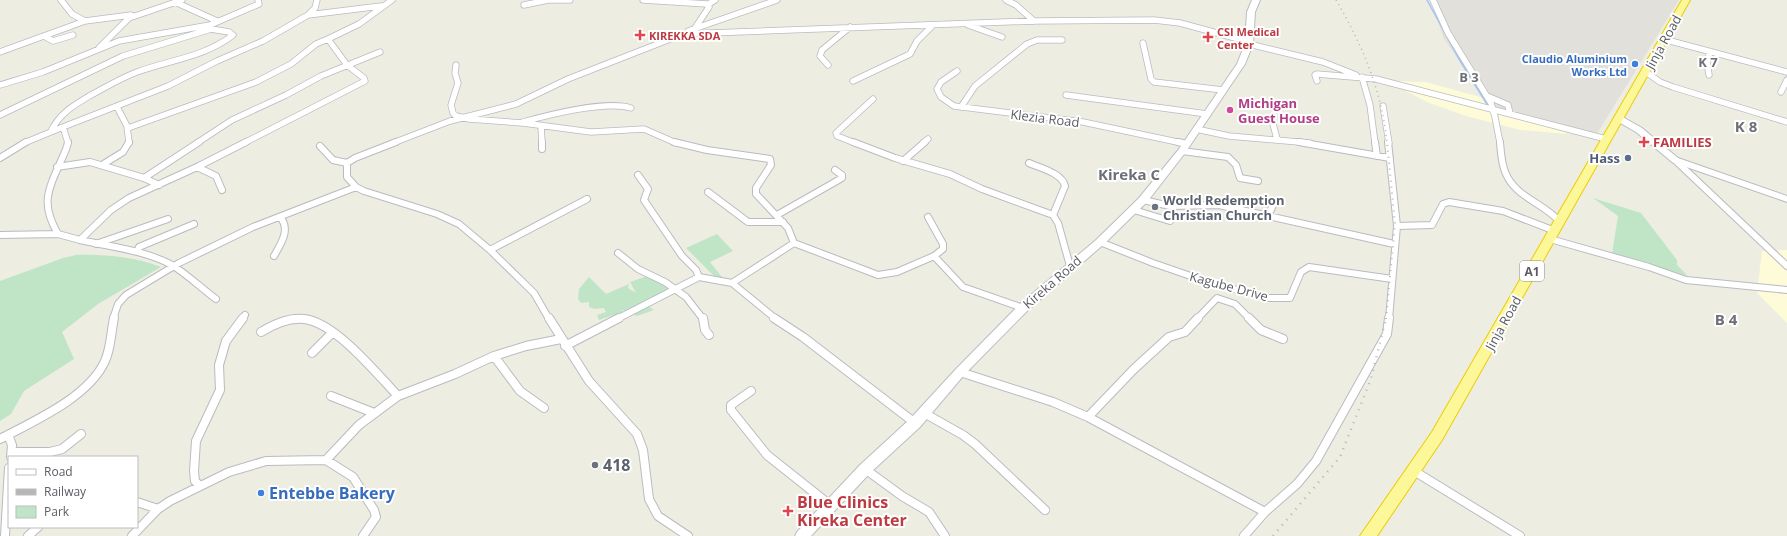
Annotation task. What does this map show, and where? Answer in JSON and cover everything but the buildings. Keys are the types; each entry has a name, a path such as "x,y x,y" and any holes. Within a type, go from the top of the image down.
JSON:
{"highway":[{"name":"Jinja Road","path":"1368,536 1414,471 1464,390 1686,0"}],"main road":[{"name":"Kireka Road","path":"802,536 865,469 915,423 960,372 1023,308 1070,266 1100,242 1143,200 1185,147 1241,64 1249,43 1252,12 1256,0"}],"street":[{"path":"63,0 72,14 85,21"},
{"path":"98,50 126,20 135,15 182,0"},
{"path":"0,115 123,56 211,27 218,21 255,7 259,4 258,0"},
{"path":"0,158 23,143 117,107 185,78 217,61 283,31 308,16 315,8 317,0"},
{"path":"128,128 256,82 291,64 316,44 359,24 381,6 392,0"},
{"path":"529,0 524,5 548,0 570,0"},
{"path":"643,0 697,2 708,5"},
{"path":"695,28 708,5 715,0"},
{"path":"683,34 695,28 777,0"},
{"path":"1006,0 1016,4 1034,22"},
{"path":"1433,0 1458,51 1487,96 1494,111 1498,123 1504,167 1508,180 1523,193 1555,215 1555,231"},
{"path":"175,2 212,17 218,21"},
{"path":"308,16 381,6"},
{"path":"0,52 85,21 135,15"},
{"path":"320,146 333,160 348,163 355,158 461,118 516,104 568,79 667,38 683,34 934,24 1170,21 1323,62 1359,77 1370,105 1377,156"},
{"path":"853,81 910,54 913,51 917,40 934,24"},
{"path":"966,24 1002,37"},
{"path":"0,85 43,72 98,50 140,36 211,27 230,32 233,35 205,50 136,72 104,88 62,112 55,120 51,131"},
{"path":"828,65 820,56 822,50 850,27"},
{"path":"44,36 53,41 73,35"},
{"path":"80,240 119,204 197,167 365,81 364,78 347,65 328,39"},
{"path":"1663,39 1787,72"},
{"path":"961,107 975,86 1027,44 1037,40 1062,40"},
{"path":"1143,43 1151,79 1154,82 1223,90"},
{"path":"144,178 232,120 278,99 315,78 380,52"},
{"path":"1709,75 1707,62 1710,52"},
{"path":"456,65 458,86 451,105 453,113 461,118 487,121 523,122 540,126 591,132 644,129 676,143 707,150 770,159 772,161 771,165 756,188 756,194 783,222 791,234 794,243"},
{"path":"1341,69 1341,75"},
{"name":"Klezia Road","path":"957,71 941,82 937,89 941,97 946,101 961,107 1083,122 1228,157 1236,165 1240,178 1258,181"},
{"path":"1646,72 1660,82 1673,88 1787,122"},
{"path":"1317,81 1316,74 1376,79 1606,139"},
{"path":"1781,92 1787,80"},
{"path":"1066,95 1207,114"},
{"path":"1487,96 1502,100 1508,105 1510,114"},
{"path":"873,99 836,134 903,161 950,174 982,189 1052,215 1058,223 1070,266"},
{"path":"523,122 536,118 612,105 631,108"},
{"path":"1244,536 1264,512 1308,473 1345,412 1387,334 1394,244 1397,226 1383,106"},
{"path":"102,165 129,146 128,128 117,107"},
{"path":"1618,118 1639,130 1675,160 1745,228 1786,263"},
{"path":"1272,120 1277,139"},
{"path":"540,126 542,149"},
{"path":"58,234 50,219 47,200 48,192 57,167 64,156 68,143 63,127"},
{"path":"1196,129 1229,136 1277,139 1328,146 1390,158"},
{"path":"903,161 928,139"},
{"path":"1675,160 1787,199"},
{"path":"57,167 82,162 102,165 159,184"},
{"path":"348,163 347,177 356,187 372,194 447,218 459,224 490,250 534,293 563,343 593,387 638,434 643,450 649,499 658,516 688,536"},
{"path":"1029,163 1059,177 1064,182 1065,186 1052,215"},
{"path":"197,167 216,176 222,190"},
{"path":"777,215 842,178 841,174 835,170"},
{"path":"638,175 648,189 644,200 682,256 696,270 699,277"},
{"path":"81,434 62,449 50,452 11,454 12,445 4,437 56,408 94,380 103,369 114,316 121,299 172,266 219,243 356,187"},
{"path":"708,192 748,222 783,222"},
{"path":"490,250 587,199"},
{"path":"1143,200 1170,206 1219,205 1394,244"},
{"path":"1268,216 1275,201"},
{"path":"1397,226 1432,225 1443,204 1449,202 1495,209 1634,262 1686,280 1787,290"},
{"path":"1134,210 1170,221"},
{"path":"274,256 281,244 286,226 284,220 280,217"},
{"path":"794,243 878,275 896,272 934,256 943,249 943,244 928,217"},
{"path":"96,244 121,234 168,219"},
{"path":"137,252 138,248 141,246 194,224"},
{"path":"0,235 58,234 96,244 137,252 172,266 216,299"},
{"name":"Kagube Drive","path":"1100,242 1164,268 1272,298 1290,298 1300,272 1304,268 1309,267 1392,279"},
{"path":"732,283 794,243"},
{"path":"618,253 638,269 665,282 693,304 703,317 705,330 709,335"},
{"path":"934,256 963,286 978,293 1023,308"},
{"path":"326,460 359,425 398,396 455,374 494,356 526,346 563,343 699,277 732,283 765,312 803,337 915,423"},
{"path":"1088,418 1134,370 1170,337 1187,330 1217,298 1235,304 1261,330 1283,339"},
{"path":"199,485 195,481 194,471 196,441 212,410 220,390 219,365 226,341 245,315"},
{"path":"261,332 278,322 303,319 313,321 348,344 398,396"},
{"path":"312,352 332,333"},
{"path":"494,356 520,391 544,408"},
{"path":"960,372 1053,402 1088,418 1264,512"},
{"path":"751,392 731,405 731,410 755,442 767,455 830,505"},
{"path":"331,396 374,413"},
{"path":"924,413 963,435 975,444 1045,510"},
{"path":"132,536 158,509 170,501 199,485 229,472 266,461 326,460 353,477 374,510 374,520 363,536"},
{"path":"865,469 902,496 929,512 945,536"},
{"path":"1414,471 1520,536"},
{"path":"5,536 8,485"},
{"path":"138,502 158,509"},
{"path":"28,536 37,528"}],"shaded area":[{"path":"1432,0 1679,0 1595,137 1493,111 1443,37"},
{"path":"1394,81 1426,82 1563,120 1566,134 1520,130 1466,116 1427,102 1406,91"},
{"path":"1787,250 1787,323 1757,293 1762,251"}],"green space":[{"path":"1593,198 1641,213 1677,260 1677,265 1688,276 1612,254 1618,216"},
{"path":"717,234 733,251 710,262 722,277 717,279 686,248"},
{"path":"76,255 119,257 141,261 161,267 98,304 62,332 74,359 24,391 11,414 0,421 0,281 63,258"},
{"path":"650,275 669,288 645,304 654,310 637,316 622,310 626,318 616,321 613,315 599,320 597,315 606,312 604,308 594,309 589,307 589,302 581,303 578,299 579,289 589,277 606,294 629,284 628,288 636,293 630,282"}],"waterway":[{"path":"1427,0 1459,59 1488,106"}],"railway":[{"path":"1336,0 1362,51 1376,87 1381,105 1387,143"},
{"path":"1386,319 1395,224 1387,142"},
{"path":"1273,536 1340,457 1371,379 1386,318"}],"place":[{"name":"KIREKKA SDA","path":"640,35"},
{"name":"CSI Medical Center","path":"1208,37"},
{"name":"Claudio Aluminium Works Ltd","path":"1635,64"},
{"name":"Michigan Guest House","path":"1230,110"},
{"name":"FAMILIES","path":"1644,142"},
{"name":"Hass","path":"1628,158"},
{"name":"World Redemption Christian Church","path":"1155,207"},
{"name":"418","path":"595,465"},
{"name":"Entebbe Bakery","path":"261,493"},
{"name":"Blue Clinics Kireka Center","path":"788,511"}],"district":[{"name":"K 7","path":"1708,62"},
{"name":"B 3","path":"1469,77"},
{"name":"K 8","path":"1746,126"},
{"name":"Kireka C","path":"1129,174"},
{"name":"B 4","path":"1726,319"}]}
